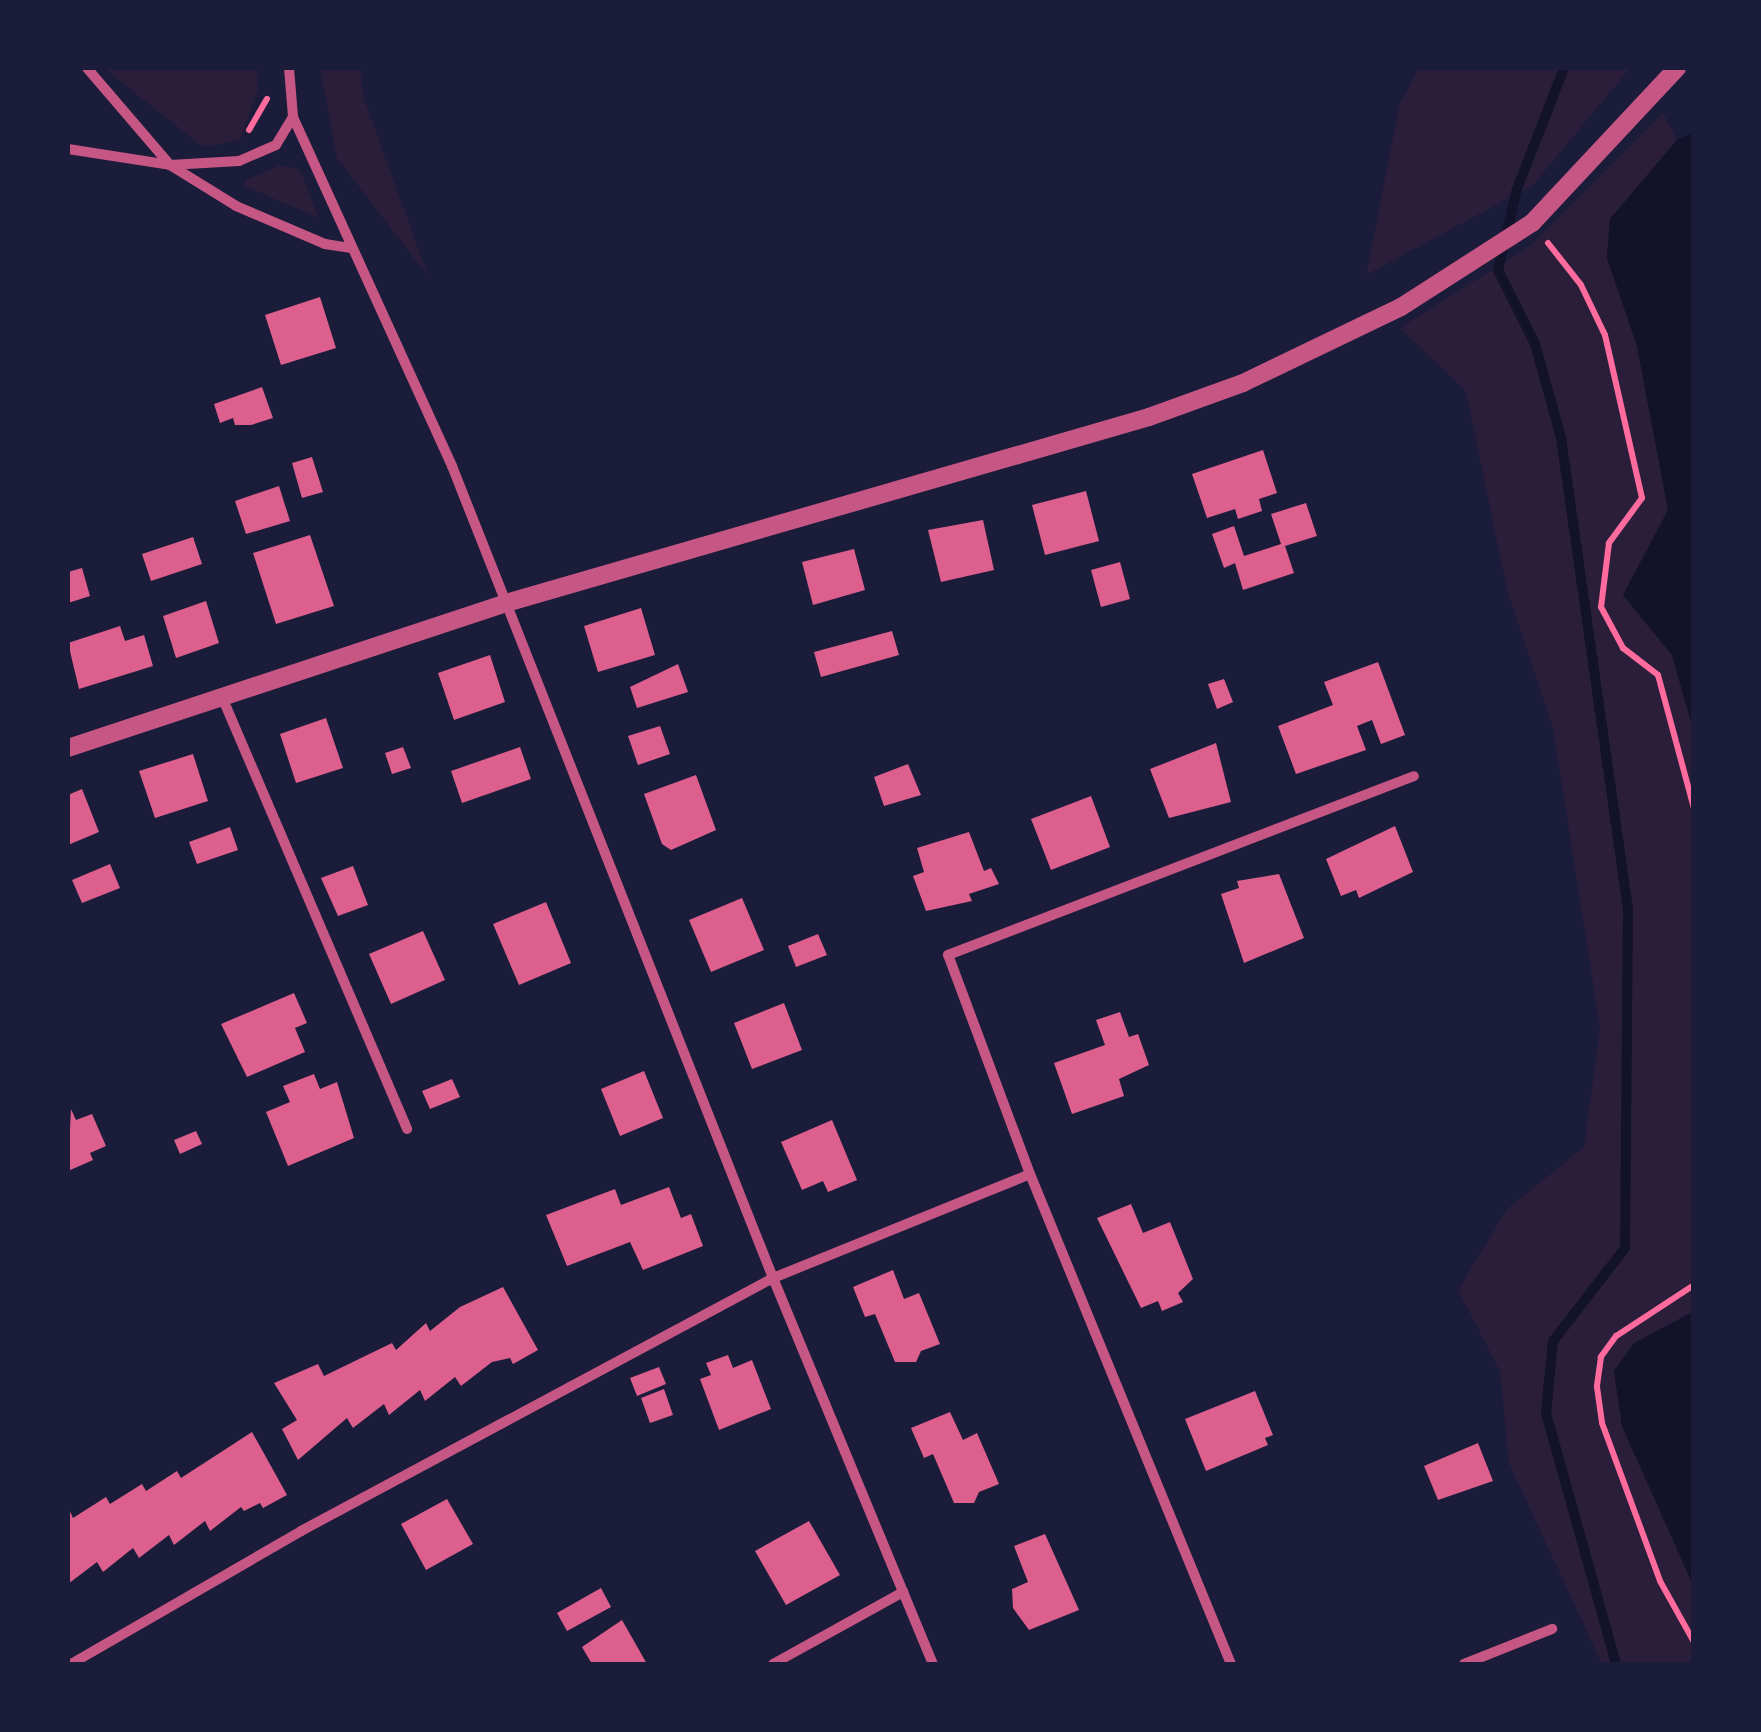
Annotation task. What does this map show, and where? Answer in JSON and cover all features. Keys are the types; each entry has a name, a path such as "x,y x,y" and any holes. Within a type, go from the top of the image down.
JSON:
{"street":[{"path":"87,68 170,165 236,206 324,244 350,248"},
{"path":"288,68 293,117 350,248 380,296 506,603 772,1278 933,1664"},
{"path":"68,748 506,603 1148,417 1334,344 1467,268 1534,221 1677,68"},
{"path":"68,149 170,165 256,154 276,146 293,117"},
{"path":"222,697 407,1129"},
{"path":"1231,1664 1030,1174 948,955 1414,776"},
{"path":"71,1664 300,1531 772,1278 1030,1174"},
{"path":"773,1664 903,1592"},
{"path":"1464,1664 1552,1628"}],"path":[{"path":"256,154 247,132 262,113 269,82"},
{"path":"1534,221 1605,335 1642,498 1609,543 1602,606 1624,648 1658,674 1684,751 1694,808"},
{"path":"1694,1284 1616,1336 1602,1356 1597,1387 1602,1423 1660,1581 1694,1642"}],"shaded area":[{"path":"104,68 257,68 258,90 240,140 203,147"},
{"path":"320,68 360,68 363,96 428,276 337,158"},
{"path":"1419,68 1630,68 1533,185 1366,275 1400,103"},
{"path":"1663,113 1677,140 1610,219 1607,258 1637,346 1668,510 1623,595 1672,655 1693,729 1694,1311 1635,1343 1614,1371 1622,1426 1693,1585 1693,1664 1602,1664 1509,1463 1500,1371 1458,1290 1507,1209 1584,1147 1600,1028 1553,728 1507,590 1466,391 1400,328 1530,246"},
{"path":"1693,133 1693,729 1672,655 1623,595 1668,510 1637,346 1607,258 1610,219 1677,140"},
{"path":"280,165 300,170 319,218 245,186 245,180"},
{"path":"1693,1312 1693,1585 1622,1426 1614,1371 1634,1343"}],"building":[{"path":"320,297 336,348 281,365 265,315"},
{"path":"262,387 273,418 251,425 235,425 233,418 220,423 214,404"},
{"path":"1263,450 1277,493 1259,499 1262,511 1238,519 1235,509 1207,518 1192,474"},
{"path":"312,457 323,492 302,498 292,463"},
{"path":"279,486 290,521 246,534 235,501"},
{"path":"1086,491 1099,541 1045,555 1032,505"},
{"path":"1306,503 1317,536 1285,546 1294,573 1243,590 1235,563 1224,568 1212,534 1234,526 1244,556 1281,544 1271,514"},
{"path":"983,520 994,570 941,582 928,530"},
{"path":"310,535 334,606 276,624 253,553"},
{"path":"193,537 202,564 151,581 142,554"},
{"path":"854,549 865,590 813,605 802,562"},
{"path":"1120,562 1130,599 1101,607 1091,570"},
{"path":"82,568 90,596 68,603 68,572"},
{"path":"206,601 219,643 176,658 163,616"},
{"path":"641,608 655,655 598,672 584,626"},
{"path":"120,626 125,641 144,635 153,666 79,689 68,643"},
{"path":"892,631 899,655 821,677 814,652"},
{"path":"490,655 505,702 454,720 438,673"},
{"path":"1378,662 1405,735 1381,744 1372,720 1357,726 1366,750 1296,774 1278,726 1333,705 1324,682"},
{"path":"678,664 688,692 637,708 630,687"},
{"path":"1224,679 1233,702 1217,709 1208,684"},
{"path":"326,718 343,768 296,783 280,734"},
{"path":"660,726 670,754 638,765 628,736"},
{"path":"1216,743 1231,802 1169,818 1150,769"},
{"path":"403,747 411,768 392,774 385,753"},
{"path":"520,747 531,779 462,803 451,771"},
{"path":"193,754 208,801 155,818 139,771"},
{"path":"908,764 921,795 884,806 874,777"},
{"path":"696,775 716,830 671,850 662,844 644,794"},
{"path":"82,789 99,832 68,845 68,795"},
{"path":"1091,796 1110,847 1051,870 1031,819"},
{"path":"1395,826 1413,872 1359,898 1356,890 1341,896 1326,859"},
{"path":"230,827 238,850 197,864 189,842"},
{"path":"969,832 984,871 991,868 999,884 969,894 972,901 926,911 913,876 924,872 917,848"},
{"path":"110,864 120,888 82,903 72,880"},
{"path":"353,866 368,905 338,916 321,878"},
{"path":"1279,874 1304,938 1244,963 1221,894 1239,888 1237,881"},
{"path":"742,898 764,950 711,972 689,920"},
{"path":"546,902 571,963 519,985 493,924"},
{"path":"423,931 445,980 391,1004 369,954"},
{"path":"818,934 827,955 796,967 788,946"},
{"path":"294,993 307,1023 295,1028 305,1052 247,1077 221,1024"},
{"path":"784,1003 802,1050 752,1069 734,1023"},
{"path":"1120,1012 1129,1037 1138,1034 1149,1065 1119,1079 1124,1096 1072,1114 1054,1063 1105,1045 1096,1020"},
{"path":"644,1071 663,1118 620,1136 601,1089"},
{"path":"314,1074 320,1089 337,1082 354,1138 288,1166 266,1112 290,1102 283,1086"},
{"path":"452,1079 460,1097 430,1109 422,1091"},
{"path":"71,1109 76,1120 92,1114 106,1146 90,1153 93,1160 68,1171"},
{"path":"832,1120 857,1180 828,1192 823,1181 802,1190 781,1142"},
{"path":"196,1131 202,1144 180,1154 174,1140"},
{"path":"669,1187 681,1218 691,1214 703,1246 643,1270 630,1242 567,1266 546,1215 615,1189 621,1205"},
{"path":"1131,1204 1143,1233 1170,1222 1193,1279 1178,1293 1183,1302 1162,1311 1158,1301 1141,1308 1097,1218"},
{"path":"893,1270 904,1299 919,1293 940,1344 921,1351 916,1362 895,1362 875,1314 865,1317 853,1287"},
{"path":"503,1287 538,1350 513,1364 510,1358 492,1362 461,1386 455,1377 425,1401 420,1390 389,1415 384,1404 353,1428 347,1418 298,1460 282,1429 297,1420 274,1383 318,1364 324,1376 392,1343 396,1350 426,1323 430,1331 460,1307"},
{"path":"728,1355 733,1368 752,1360 771,1409 719,1430 700,1379 711,1375 706,1363"},
{"path":"659,1367 666,1384 637,1396 630,1378"},
{"path":"664,1389 673,1415 650,1423 641,1398"},
{"path":"1255,1391 1273,1435 1265,1438 1268,1445 1206,1471 1185,1419"},
{"path":"950,1412 963,1440 977,1433 999,1484 979,1492 974,1503 954,1503 933,1454 924,1458 911,1428"},
{"path":"252,1432 287,1495 263,1508 260,1503 244,1511 241,1507 210,1531 205,1521 174,1545 169,1535 139,1558 133,1548 103,1572 97,1562 68,1584 68,1507 73,1518 106,1497 110,1504 142,1484 146,1491 177,1471 181,1478"},
{"path":"1478,1443 1493,1481 1438,1500 1424,1466"},
{"path":"447,1499 473,1544 426,1570 401,1524"},
{"path":"809,1521 840,1575 786,1605 755,1551"},
{"path":"1045,1534 1079,1610 1029,1630 1013,1608 1012,1589 1028,1582 1014,1546"},
{"path":"601,1588 611,1607 567,1631 557,1613"},
{"path":"622,1620 647,1664 592,1664 582,1647"}],"waterway":[{"path":"1564,68 1517,189 1498,270 1535,344 1561,438 1628,908 1625,1248 1553,1341 1546,1413 1616,1664"}]}
